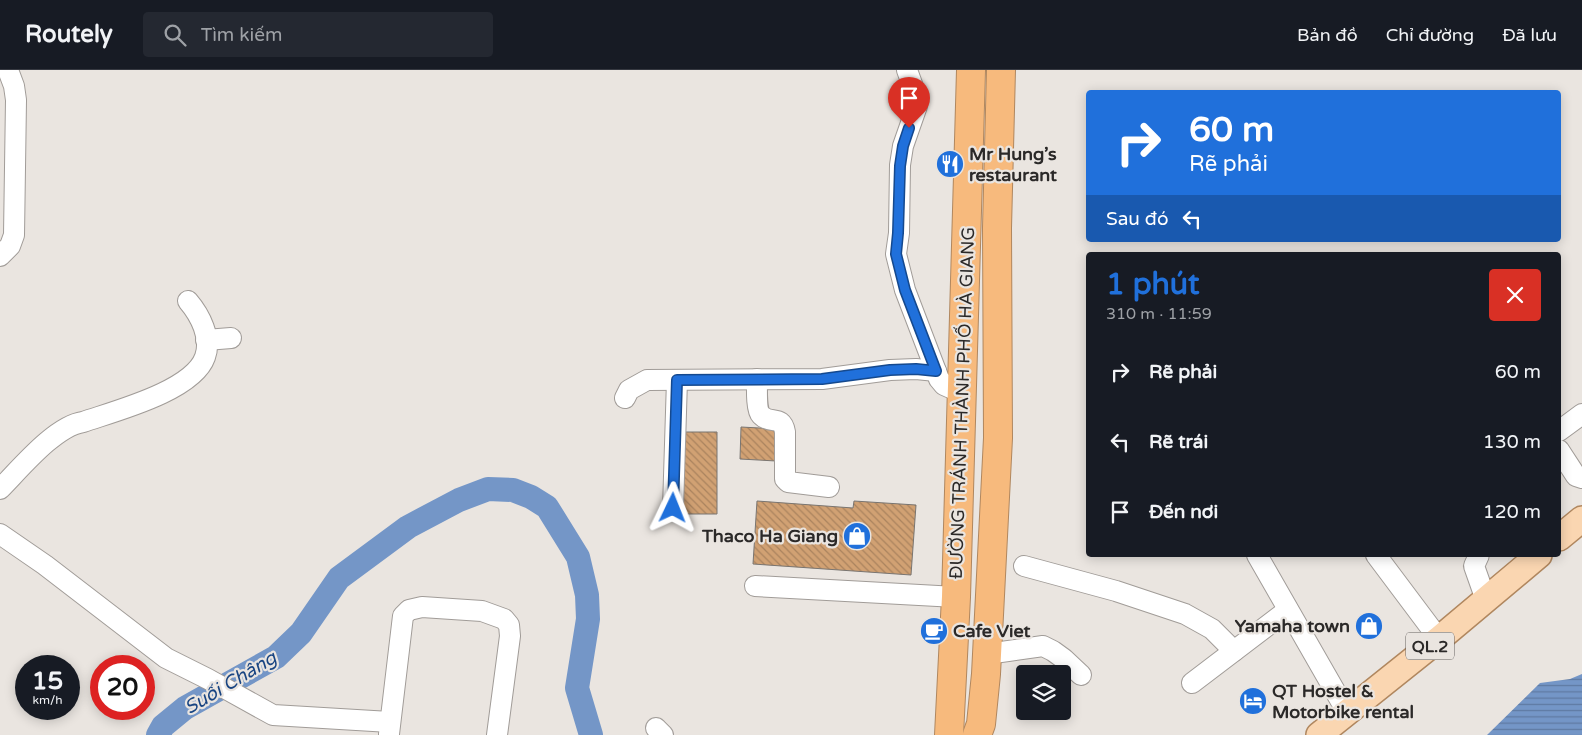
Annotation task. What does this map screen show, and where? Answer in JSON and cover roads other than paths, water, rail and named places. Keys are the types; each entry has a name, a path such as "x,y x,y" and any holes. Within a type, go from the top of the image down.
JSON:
{"highway":[{"name":"ĐƯỜNG TRÁNH THÀNH PHỐ HÀ GIANG","path":"949,735 956,597 971,70"},
{"name":"ĐƯỜNG TRÁNH THÀNH PHỐ HÀ GIANG","path":"981,731 987,654 998,438 997,228 1001,70"},
{"path":"962,393 998,397"}],"main road":[{"name":"QL.2","path":"1319,735 1438,640 1537,557"}],"street":[{"path":"0,256 10,246 14,235 16,100 14,86 8,70"},
{"path":"907,70 916,95 917,106 903,146 900,166 896,254 905,290 939,379 944,384 962,393"},
{"path":"0,489 24,464 63,429 76,423 147,401 180,383 199,367 205,359 207,351 206,340 203,323 188,301"},
{"path":"206,340 231,338"},
{"path":"625,398 629,390 647,380 822,379 890,370 916,369 936,371"},
{"path":"756,379 758,408 761,415 768,419 781,421 784,425 785,479 788,482 828,487"},
{"path":"673,508 677,380"},
{"path":"1561,430 1582,414"},
{"path":"1561,453 1576,476 1582,478"},
{"path":"0,534 44,564 166,658 273,715 286,726 389,729 403,616 405,613 422,607 482,611 504,620 509,625 510,636 497,735"},
{"path":"1257,557 1347,712"},
{"path":"1377,557 1438,640"},
{"path":"1478,557 1474,566 1486,600"},
{"path":"1024,566 1116,590 1185,614 1212,629 1234,651"},
{"path":"755,586 956,597"},
{"path":"1192,683 1288,610"},
{"path":"987,654 1043,646 1059,655 1081,675"}],"water":[{"path":"1582,674 1582,735 1487,735 1540,683 1570,679"}],"waterway":[{"name":"Suối Châng","path":"158,735 163,726 185,708 276,657 301,633 339,578 408,527 459,500 488,489 513,490 531,497 547,507 578,557 587,595 588,619 577,688 591,735"}],"place":[{"name":"Mr Hung’s restaurant","path":"950,164"},
{"name":"Thaco Ha Giang","path":"857,536"},
{"name":"Yamaha town","path":"1369,626"},
{"name":"Cafe Viet","path":"934,631"},
{"name":"QT Hostel & Motorbike rental","path":"1253,701"}]}
